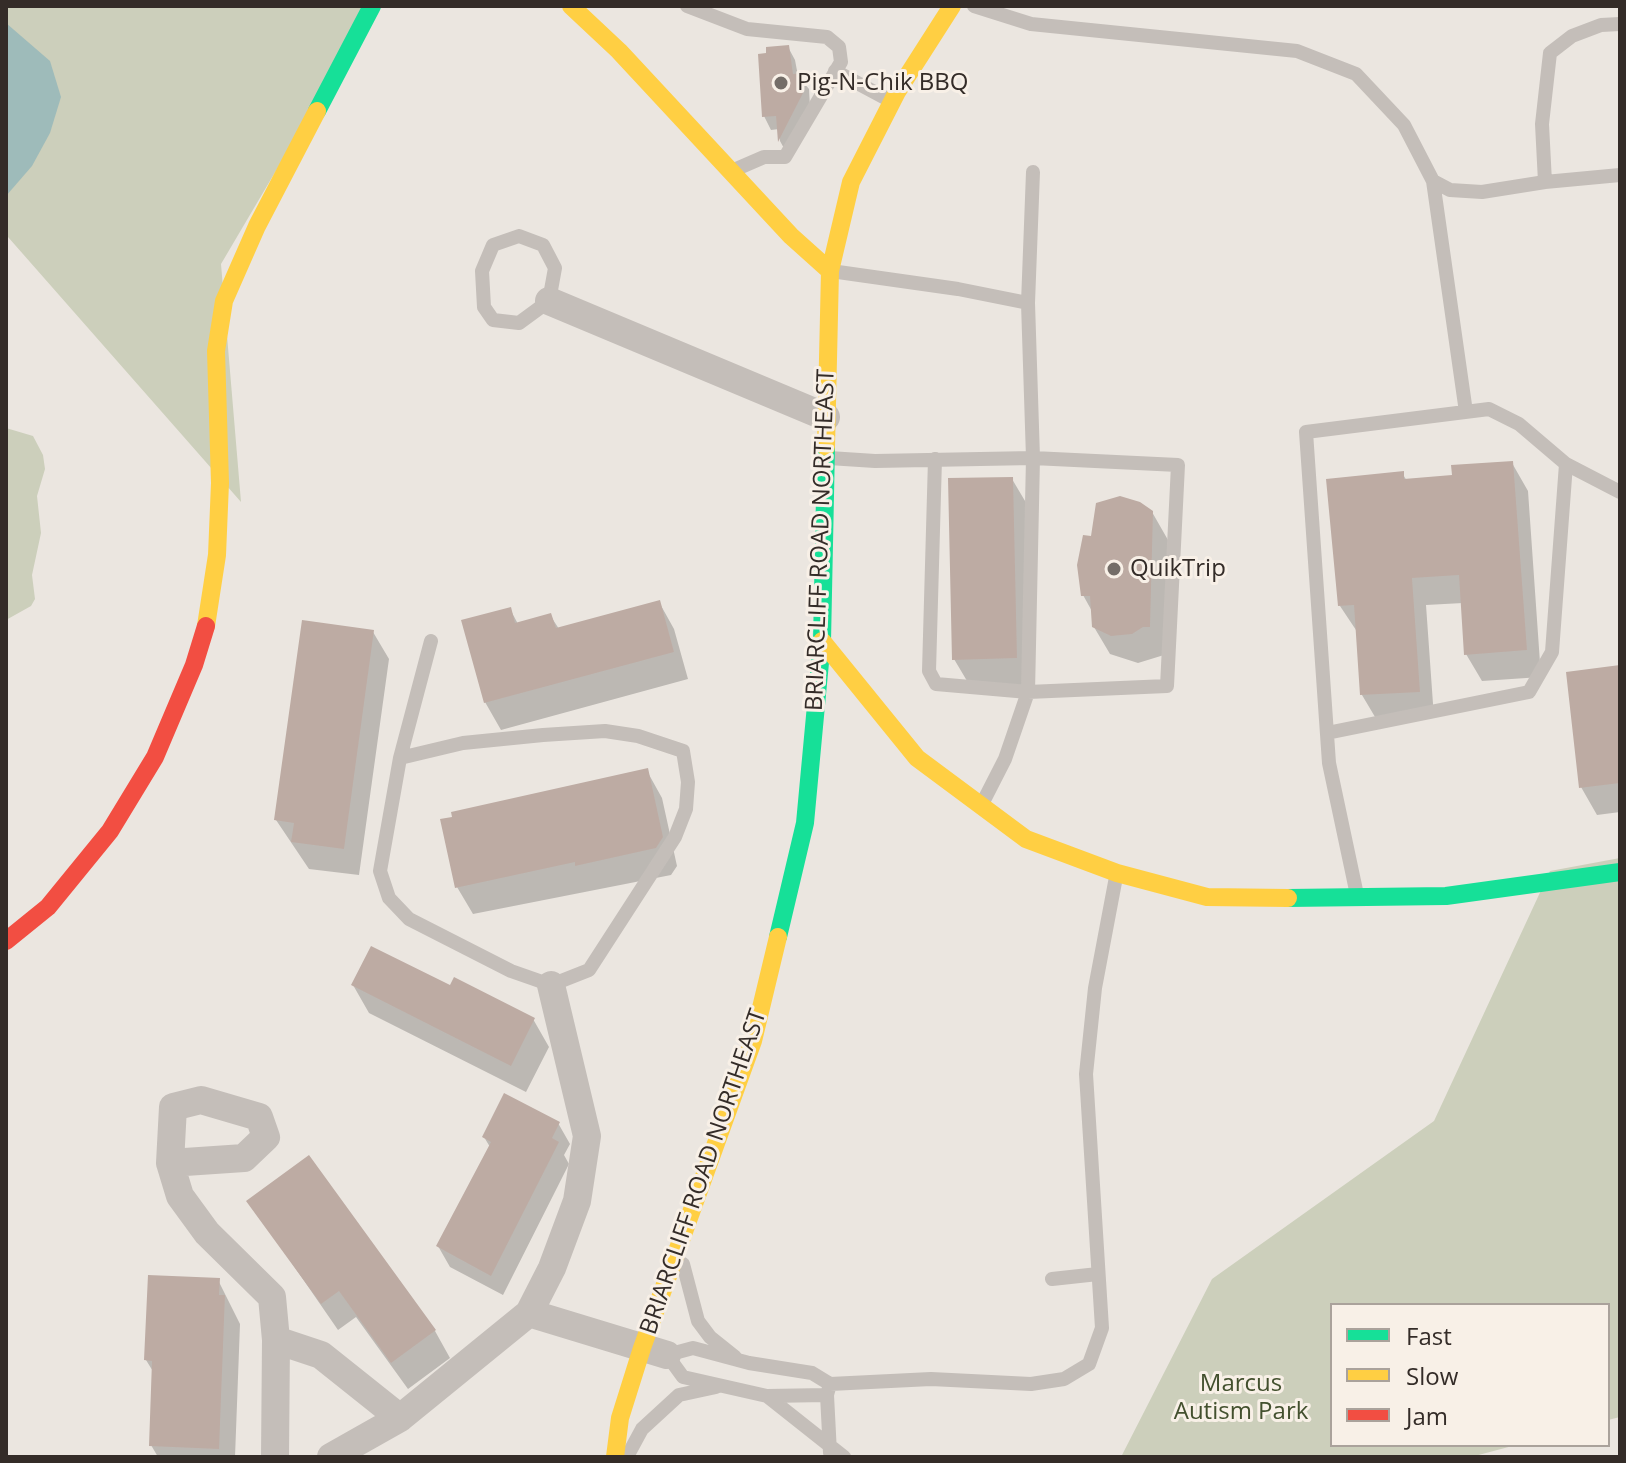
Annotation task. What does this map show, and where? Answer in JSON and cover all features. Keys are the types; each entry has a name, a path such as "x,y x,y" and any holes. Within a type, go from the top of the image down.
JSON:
{"street":[{"path":"6,941 48,907 110,831 155,757 189,679 209,614 217,555 220,483 216,351 221,311 257,226 372,6"},
{"name":"BRIARCLIFF ROAD NORTHEAST","path":"615,1457 620,1418 654,1351 679,1248 753,1041 805,823 822,641 830,271 851,182 892,101 952,6"},
{"path":"582,9 730,172 791,236 830,271"},
{"path":"549,301 826,417"},
{"path":"822,641 917,758 1026,839 1117,873 1207,897 1358,899 1446,896 1620,872"},
{"path":"331,1457 400,1418 529,1313 552,1268 577,1201 587,1136 551,985"},
{"path":"170,1163 180,1196 207,1233 272,1297 276,1340 275,1457"},
{"path":"529,1313 654,1351"},
{"path":"276,1340 321,1355 400,1418"}],"lane":[{"path":"687,6 747,29 827,37 839,47 841,62 785,157 764,157 730,172"},
{"path":"974,6 1031,24 1297,51 1356,74 1404,125 1433,181 1466,412"},
{"path":"1545,182 1542,124 1550,53 1572,36 1601,25 1620,24"},
{"path":"835,71 892,101"},
{"path":"981,805 1005,759 1028,692 1033,458 1028,303 1033,172"},
{"path":"1433,181 1450,190 1482,192 1620,175"},
{"path":"519,236 543,245 555,268 549,301 519,323 493,320 484,307 482,271 493,245 519,236"},
{"path":"830,271 958,289 1028,303"},
{"path":"1358,899 1329,763 1306,432 1489,409 1509,419 1566,464 1620,492"},
{"path":"825,458 1033,458 1178,465 1167,686 1028,692 936,684 929,671 935,459"},
{"path":"1327,733 1529,692 1552,652 1566,464"},
{"path":"400,758 463,743 605,731 638,736 683,751 688,782 686,809 675,837 589,970 551,985 449,941 409,919 389,898 380,871 400,758 431,641"},
{"path":"654,1351 683,1377 767,1396 931,1379 1031,1384 1064,1379 1089,1364 1102,1328 1086,1074 1095,988 1117,873"},
{"path":"679,1248 698,1321 710,1337 742,1361"},
{"path":"1052,1279 1098,1274"},
{"path":"654,1351 693,1348 742,1361 812,1373 828,1390 835,1455"},
{"path":"627,1457 642,1429 679,1395 724,1386"},
{"path":"767,1396 797,1417 835,1455"}],"green space":[{"path":"6,6 373,6 221,264 241,502 8,237"},
{"path":"6,428 33,436 43,455 45,469 37,496 41,533 32,575 35,599 31,606 6,620"},
{"name":"Marcus Autism Park","path":"1620,858 1620,1417 1610,1420 1610,1303 1330,1303 1330,1447 1508,1447 1471,1457 1121,1457 1212,1279 1434,1121 1550,871"}],"water":[{"path":"6,23 50,61 61,97 50,133 32,166 6,196"}],"building":[{"name":"Pig-N-Chik BBQ","path":"789,45 793,74 802,73 803,93 778,142 776,116 762,117 758,54 766,53 766,47"},
{"path":"1513,461 1527,650 1464,655 1459,575 1412,578 1420,692 1360,695 1354,605 1338,606 1326,479 1404,471 1404,479 1452,475 1451,465"},
{"path":"1013,477 1017,658 952,660 948,478"},
{"name":"QuikTrip","path":"1120,496 1140,502 1153,511 1150,627 1143,627 1132,634 1111,636 1092,627 1090,596 1081,596 1077,565 1083,535 1091,536 1096,503"},
{"path":"660,600 674,652 484,703 461,620 511,607 515,623 551,613 556,628"},
{"path":"302,620 374,630 344,849 291,842 294,823 274,820"},
{"path":"1620,665 1620,783 1579,788 1566,672"},
{"path":"648,768 663,837 656,848 455,888 440,819 452,817 451,812"},
{"path":"371,946 450,985 454,977 535,1018 511,1066 351,985"},
{"path":"504,1093 560,1122 552,1138 559,1142 491,1276 436,1246 491,1142 482,1137"},
{"path":"309,1155 436,1330 391,1363 339,1291 321,1304 246,1201"},
{"path":"148,1275 220,1278 219,1295 225,1295 219,1449 149,1446 152,1361 144,1360"}],"traffic: fast":[{"path":"317,111 372,6"},
{"path":"778,937 805,823 822,641 826,447"},
{"path":"1288,898 1446,896 1620,872"}],"traffic: slow":[{"path":"571,6 619,51 791,236 830,271"},
{"path":"826,447 830,271 851,182 897,92 952,6"},
{"path":"206,626 217,555 220,483 216,351 224,301 257,226 317,111"},
{"path":"822,641 917,758 1026,839 1117,873 1207,897 1288,898"},
{"path":"615,1457 620,1418 642,1348 753,1041 778,937"}],"traffic: jam":[{"path":"6,941 48,907 110,831 155,757 194,665 206,626"}],"place":[{"name":"Pig-N-Chik BBQ","path":"781,83"},
{"name":"QuikTrip","path":"1114,569"}]}
